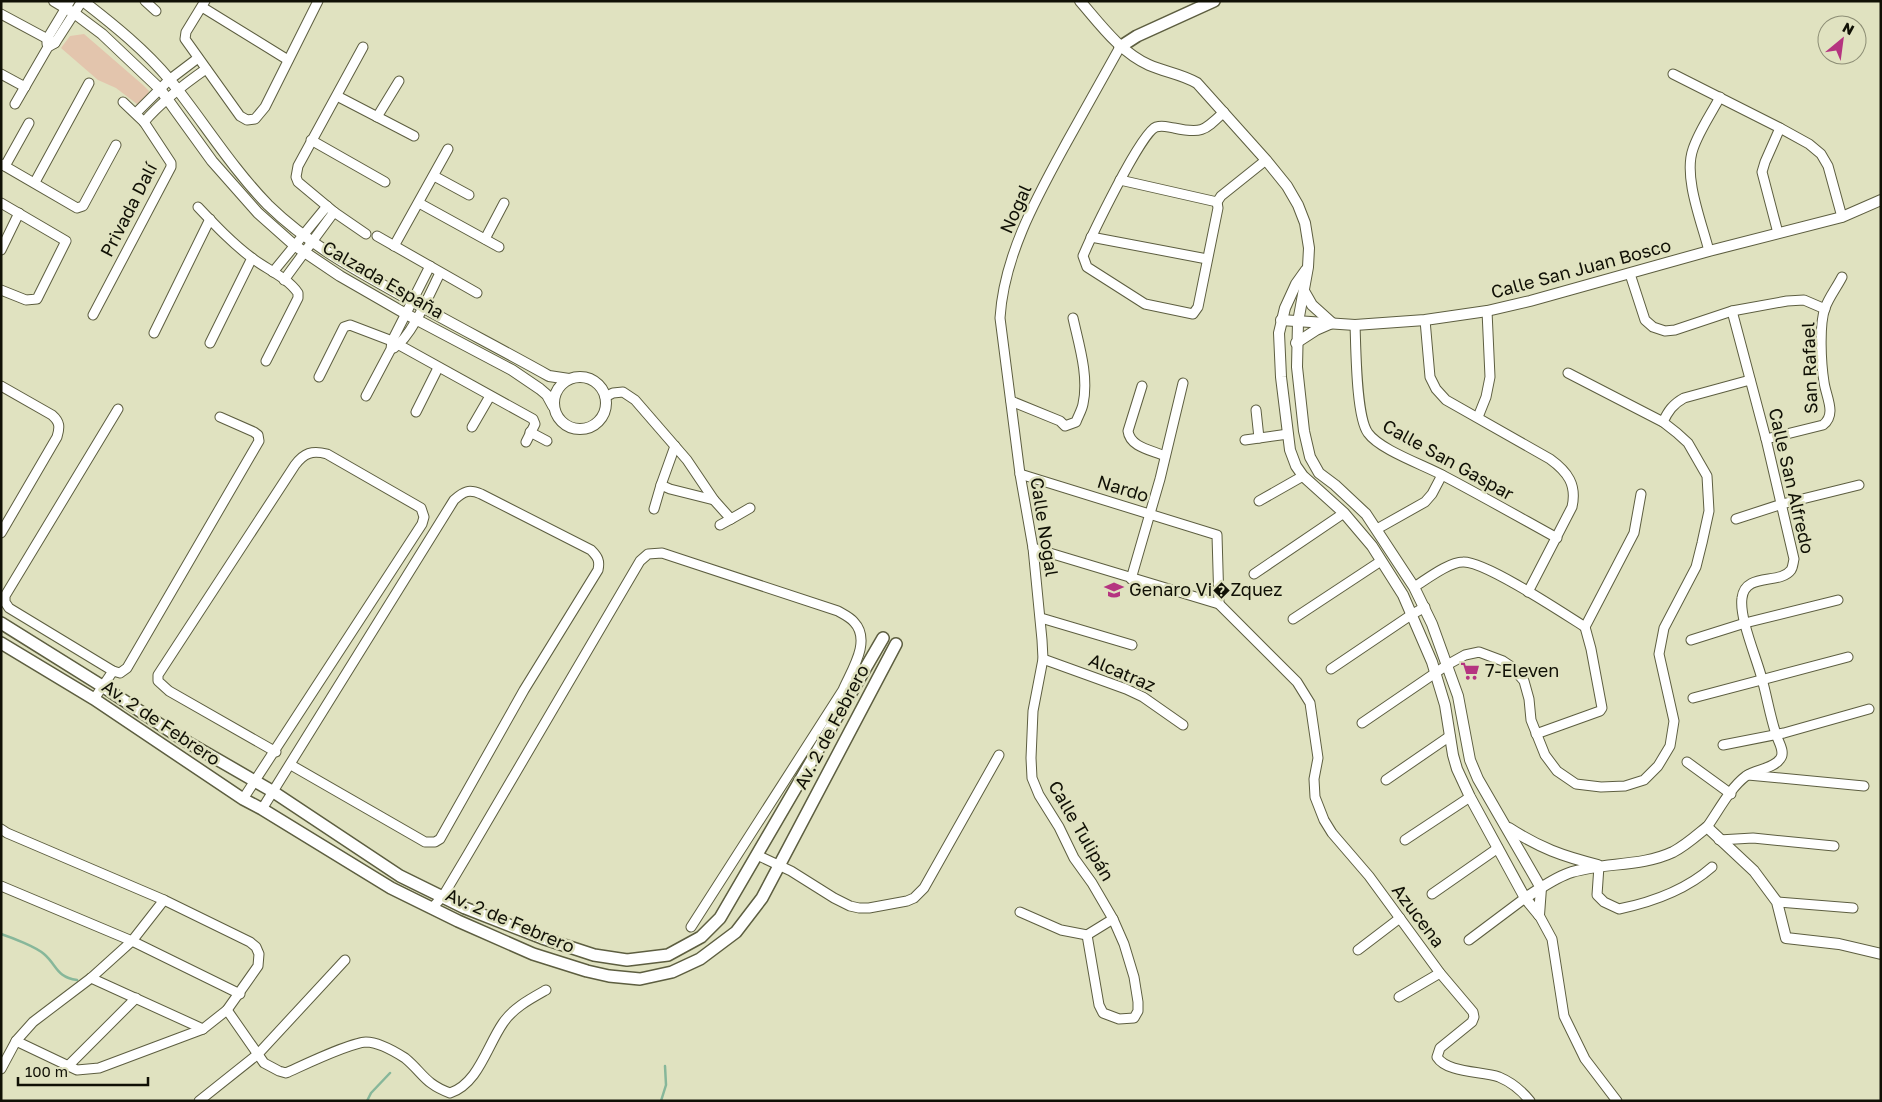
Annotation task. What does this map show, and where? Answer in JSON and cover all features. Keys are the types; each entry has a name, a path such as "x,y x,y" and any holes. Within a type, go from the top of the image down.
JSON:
{"main road":[{"path":"1120,46 1137,36 1214,1"},
{"name":"Av. 2 de Febrero","path":"1,623 182,739 272,791 400,876 465,908 542,938 594,955 627,960 668,955 701,937 720,918 883,638"},
{"name":"Av. 2 de Febrero","path":"1,643 94,699 243,799 391,888 433,907 458,921 533,954 586,971 609,976 640,979 672,972 700,959 736,932 762,898 896,644"}],"street":[{"name":"Calzada España","path":"54,1 70,7 102,34 160,90 212,161 258,213 294,246 340,276 406,314 512,370 547,395 553,406"},
{"name":"Calzada España","path":"83,1 122,33 169,80 223,152 268,204 302,235 347,265 548,376 569,379"},
{"path":"15,104 70,7 83,1"},
{"path":"145,1 156,11"},
{"path":"1080,1 1120,46 1149,65 1190,78 1197,83 1288,186 1298,204 1305,223 1308,267 1300,287 1281,320 1279,353 1290,450 1296,466 1303,476 1344,513 1372,546 1403,595 1425,646 1445,705 1455,762 1470,797 1525,898 1540,915 1552,939 1564,1016 1585,1059 1617,1101"},
{"path":"288,60 204,4 185,34 185,39 240,116 246,120 256,119 265,107 288,60 316,2"},
{"path":"1,14 50,43"},
{"name":"Nogal","path":"1012,401 1000,318 1001,303 1012,258 1028,216 1120,46"},
{"path":"363,47 311,140 298,166 296,178 298,182 330,209 366,234"},
{"path":"136,113 169,80 198,58"},
{"path":"144,122 176,89 206,69"},
{"path":"1,74 25,87"},
{"path":"1673,74 1780,128 1809,144 1821,154 1828,166 1842,217"},
{"path":"377,117 399,81"},
{"path":"35,182 90,82"},
{"path":"336,96 414,136"},
{"path":"1709,251 1691,184 1689,162 1693,148 1720,97"},
{"name":"Privada Dalí","path":"93,314 171,167 144,122 123,102"},
{"path":"1224,112 1201,131 1190,132 1163,126 1153,128 1146,135 1120,180 1082,256 1087,267 1145,304 1193,314 1198,307 1218,208 1217,202 1221,196 1266,160"},
{"path":"29,123 3,165 77,208 83,206 116,145"},
{"path":"1778,233 1762,172 1780,128"},
{"path":"311,140 386,182"},
{"path":"394,246 448,149"},
{"path":"212,161 223,152"},
{"path":"434,176 469,195"},
{"path":"1120,180 1217,202"},
{"name":"Calle San Juan Bosco","path":"1281,320 1355,325 1425,320 1487,311 1539,299 1709,251 1842,217 1881,200"},
{"path":"1,203 65,239 66,243 37,299 26,300 1,290"},
{"path":"419,203 499,247"},
{"path":"485,239 504,203"},
{"path":"198,207 230,240 295,289 298,298 266,361"},
{"path":"273,272 302,235 330,209"},
{"path":"284,280 313,243 330,209"},
{"path":"2,244 19,213"},
{"path":"154,333 210,219"},
{"path":"377,236 477,293"},
{"path":"1092,237 1207,259"},
{"path":"210,343 252,258"},
{"path":"366,396 394,345 406,314 430,266"},
{"path":"394,345 416,319 440,273"},
{"path":"1630,274 1645,320 1665,331 1675,330 1732,311 1773,303 1804,300 1825,308 1842,277"},
{"path":"1300,287 1296,343 1304,431 1310,457 1319,473 1366,514 1414,587 1425,608 1458,696 1470,760 1478,778 1541,888 1540,915"},
{"path":"1296,343 1316,330 1332,323 1312,305 1300,287"},
{"name":"San Rafael","path":"1766,439 1822,425 1828,421 1831,415 1824,383 1822,361 1825,308"},
{"path":"1478,417 1486,397 1490,377 1487,311"},
{"name":"Calle San Alfredo","path":"1706,827 1730,794 1748,775 1780,759 1782,750 1776,735 1745,623 1742,598 1745,589 1752,582 1786,574 1792,569 1794,559 1766,439 1732,311"},
{"path":"1012,401 1060,421 1065,426 1076,422 1083,404 1084,385 1083,362 1073,318"},
{"path":"1425,320 1430,376 1436,389 1446,400 1550,460 1561,468 1570,481 1575,495 1572,508 1528,592"},
{"path":"319,377 346,326 350,325 394,345 535,420 535,424 526,442"},
{"name":"Calle San Gaspar","path":"1355,325 1356,366 1362,422 1368,434 1386,448 1442,475 1557,538"},
{"path":"512,370 518,358"},
{"path":"416,412 438,368"},
{"path":"1362,723 1446,666 1465,655 1479,652 1492,655 1512,667 1524,682 1529,699 1531,720 1545,755 1557,770 1576,784 1601,787 1625,786 1644,780 1658,766 1670,746 1674,721 1659,654 1664,628 1696,567 1709,511 1707,476 1688,443 1663,422 1568,373"},
{"path":"578,376 592,380 600,386 605,397 605,409 601,418 594,425 585,428 575,428 566,425 559,418 553,406 554,396 558,388 569,379 578,376"},
{"path":"1663,422 1668,411 1676,402 1684,398 1750,380"},
{"path":"1131,579 1150,514 1183,382"},
{"path":"1,386 52,414 58,420 60,428 57,437 1,533"},
{"path":"1142,386 1128,431 1129,437 1134,443 1165,456"},
{"path":"605,397 619,392 629,395 675,446 714,500 731,519"},
{"path":"472,427 490,396"},
{"name":"Calle Nogal","path":"1012,401 1020,474 1033,548 1043,659"},
{"path":"118,408 5,596 5,602 9,608 113,671 120,673 127,668 259,441 258,435 254,432 220,416"},
{"path":"1256,410 1259,438"},
{"path":"530,432 547,441"},
{"path":"1245,440 1288,434"},
{"path":"654,509 675,446"},
{"path":"243,799 276,752 422,524 424,517 421,508 327,454 313,451 304,454 294,465 158,675 158,681 169,691 276,752"},
{"name":"Nardo","path":"1020,474 1217,535 1219,604"},
{"path":"1377,529 1425,502 1432,494 1442,475"},
{"path":"1259,501 1303,476"},
{"path":"661,485 714,500"},
{"path":"1325,496 1335,485"},
{"path":"1736,519 1782,504 1859,486"},
{"path":"262,809 454,500 465,491 472,490 482,494 591,550 597,556 600,562 598,570 529,682 440,839 435,842 425,842 291,765"},
{"path":"1536,734 1600,711 1602,708 1585,627 1634,533 1641,494"},
{"path":"720,524 750,508"},
{"path":"1254,574 1344,513"},
{"path":"1033,548 1219,604"},
{"path":"433,907 443,896 640,561 648,554 662,553 838,610 855,622 862,637 861,648 843,690 691,927"},
{"path":"1292,618 1381,560"},
{"path":"1414,587 1451,565 1460,562 1471,562 1482,566 1528,592 1585,627"},
{"path":"1690,640 1745,623 1838,600"},
{"name":"Azucena","path":"1219,604 1297,682 1310,703 1318,758 1314,779 1314,797 1332,833 1369,876 1440,973 1473,1012 1472,1022 1440,1048 1437,1057 1440,1062 1451,1067 1500,1078 1516,1087 1530,1101"},
{"path":"1331,669 1411,615 1425,608"},
{"path":"1040,618 1132,645"},
{"path":"883,638 890,638 896,644"},
{"path":"1693,698 1848,657"},
{"name":"Alcatraz","path":"1043,659 1143,697 1183,725"},
{"name":"Calle Tulipán","path":"1043,659 1033,711 1032,778 1039,795 1074,858 1092,883 1113,920 1129,957 1138,1002 1138,1012 1134,1018 1126,1020 1110,1017 1103,1013 1099,1005 1087,935"},
{"path":"94,699 113,671"},
{"path":"1723,746 1776,735 1869,709"},
{"path":"1386,780 1450,736"},
{"path":"757,855 779,865 850,906 869,908 914,898 924,888 999,755"},
{"path":"1687,762 1730,794"},
{"path":"1748,775 1864,786"},
{"path":"1405,840 1470,797"},
{"path":"1506,826 1533,844 1551,852 1599,866"},
{"path":"1469,940 1525,898 1570,872 1599,866 1631,864 1661,857 1690,841 1706,827 1754,871 1777,902 1786,938 1839,944 1881,954"},
{"path":"1,829 164,900 250,942 256,947 259,954 258,966 240,994 227,1010 202,1029 99,1068 77,1070 16,1041"},
{"path":"1719,840 1753,838 1834,846"},
{"path":"1432,894 1498,848"},
{"path":"1599,866 1597,895 1604,902 1619,909 1669,894 1702,876 1712,867"},
{"path":"1,886 132,941 240,994"},
{"path":"1,1069 16,1041 33,1022 90,978 132,941 164,900"},
{"path":"1777,902 1853,908"},
{"path":"1020,912 1061,930 1087,935 1113,920"},
{"path":"1358,950 1400,918"},
{"path":"199,1101 258,1054 345,960"},
{"path":"1399,997 1440,973"},
{"path":"90,978 202,1029"},
{"path":"227,1010 270,1068 286,1073 353,1045 365,1042 377,1044 405,1059 427,1081 450,1093 460,1090 470,1080 503,1022 521,1005 546,990"},
{"path":"68,1066 136,998"}],"shaded area":[{"path":"84,34 149,91 145,101 137,104 116,88 98,80 61,48 70,36"}],"waterway":[{"path":"1,934 40,951 61,973 77,980"},
{"path":"661,1101 666,1085 665,1066"},
{"path":"367,1101 371,1093 390,1073"}],"place":[{"name":"Genaro Vi�Zquez","path":"1114,590"},
{"name":"7-Eleven","path":"1470,671"}]}
